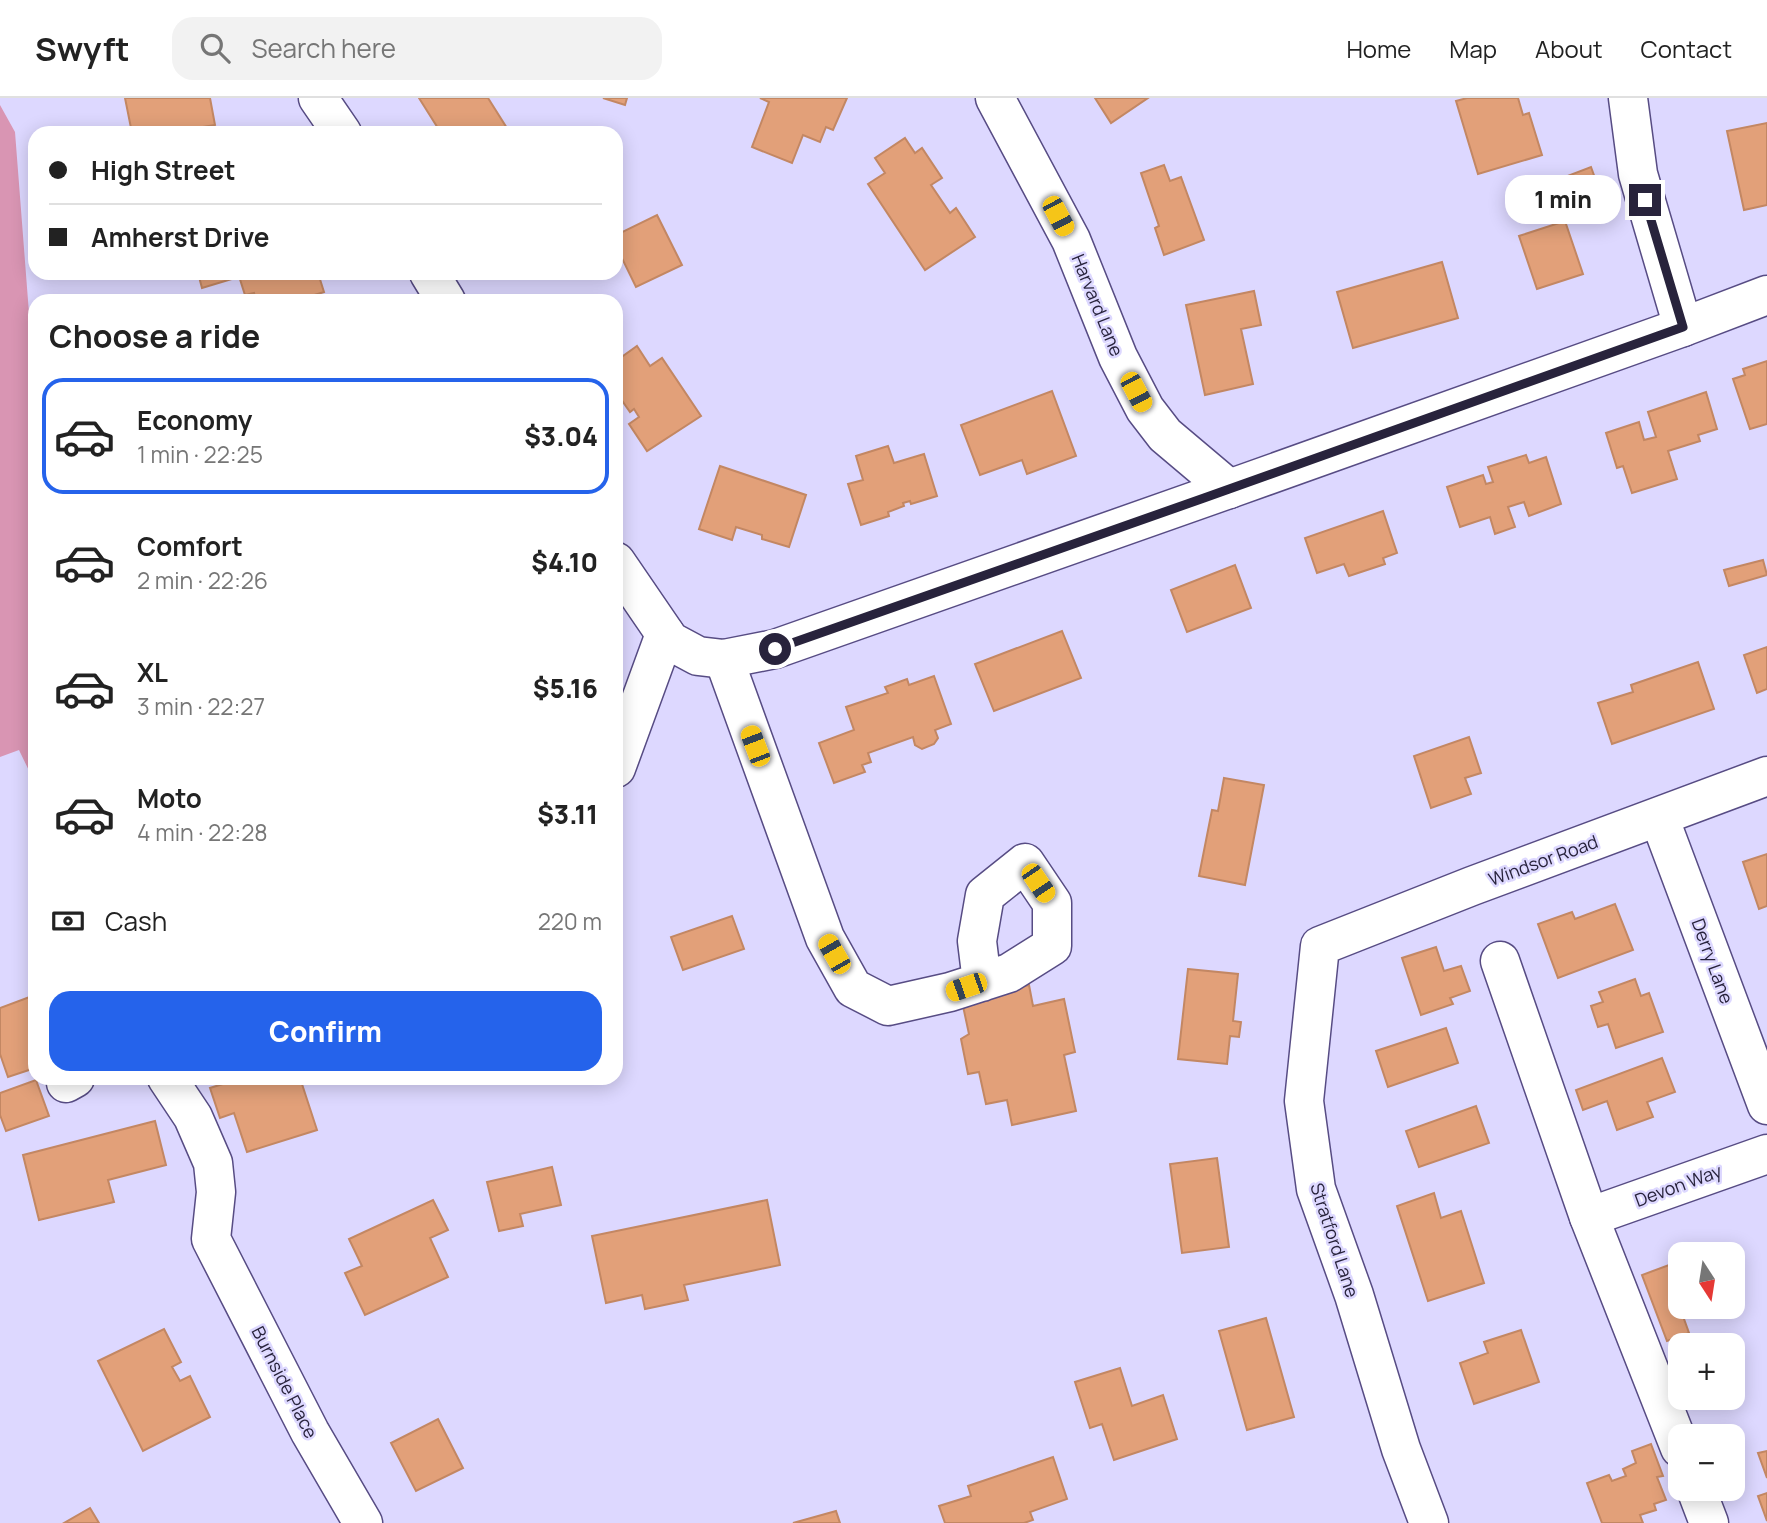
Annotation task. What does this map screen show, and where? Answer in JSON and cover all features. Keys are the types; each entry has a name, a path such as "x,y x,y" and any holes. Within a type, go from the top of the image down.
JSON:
{"street":[{"path":"318,98 337,126"},
{"name":"Harvard Lane","path":"995,98 1071,240 1118,357 1145,409 1165,435 1229,489"},
{"path":"1628,98 1638,174 1683,327"},
{"path":"623,572 670,641 698,656 724,659 775,649 1767,295"},
{"path":"623,749 665,634"},
{"path":"724,659 825,938 853,988 888,1006 982,982"},
{"name":"Windsor Road","path":"1320,946 1767,776"},
{"name":"Derry Lane","path":"1659,817 1767,1105"},
{"name":"Stratford Lane","path":"1320,946 1304,1101 1315,1189 1354,1295 1401,1448 1429,1523"},
{"path":"1500,961 1589,1217 1671,1424"},
{"name":"Burnside Place","path":"172,1085 193,1117 213,1163 216,1192 211,1239 310,1432 363,1523"},
{"name":"Devon Way","path":"1589,1217 1767,1154"},
{"path":"1701,1501 1709,1523"}],"shaded area":[{"path":"0,105 15,132 28,300 28,769 19,750 0,757"}],"building":[{"path":"125,98 210,98 215,125 209,126 131,126"},
{"path":"419,98 488,98 506,126 437,126"},
{"path":"603,98 627,98 625,105"},
{"path":"760,98 847,98 833,130 826,127 820,142 803,135 792,163 752,147 769,102"},
{"path":"1095,98 1148,98 1111,123"},
{"path":"1467,98 1518,98 1523,115 1529,113 1542,155 1478,174 1456,101"},
{"path":"1767,123 1767,205 1744,210 1727,131"},
{"path":"905,138 915,153 922,148 942,178 931,185 950,213 956,208 975,237 925,270 868,184 885,173 875,158"},
{"path":"1164,165 1170,181 1181,177 1204,240 1164,255 1155,228 1159,226 1141,173"},
{"path":"1591,167 1600,192 1566,205 1557,180"},
{"path":"657,215 682,265 636,287 623,260 623,232"},
{"path":"1565,221 1583,274 1537,289 1519,236"},
{"path":"1442,262 1458,318 1353,348 1337,292"},
{"path":"200,280 228,280 202,288"},
{"path":"240,280 320,280 324,292 318,294 245,294"},
{"path":"1254,291 1261,325 1241,329 1253,384 1205,395 1186,305"},
{"path":"637,346 650,366 662,358 701,416 647,451 629,424 639,417 634,409 630,412 623,402 623,356"},
{"path":"1767,361 1767,424 1750,429 1733,379 1745,375 1743,369"},
{"path":"1052,391 1076,456 1027,474 1022,460 980,475 961,425"},
{"path":"1706,392 1717,429 1698,435 1700,441 1668,451 1677,479 1632,493 1623,466 1617,468 1606,433 1639,422 1644,440 1656,437 1648,412"},
{"path":"888,446 894,463 924,454 937,496 911,504 910,501 903,503 904,506 888,512 889,516 861,525 848,484 863,480 856,456"},
{"path":"1526,455 1529,463 1546,457 1561,504 1529,516 1524,502 1508,507 1515,527 1495,534 1490,517 1460,527 1447,487 1483,475 1486,484 1493,482 1488,467"},
{"path":"720,466 806,495 789,547 736,527 732,540 699,529"},
{"path":"1383,511 1397,553 1383,558 1385,564 1349,576 1344,564 1317,573 1305,538"},
{"path":"1763,560 1767,575 1729,586 1724,570"},
{"path":"1235,565 1251,608 1187,632 1171,590"},
{"path":"1062,631 1081,678 994,711 975,664"},
{"path":"1767,647 1767,689 1757,693 1744,655"},
{"path":"1698,662 1714,709 1612,744 1598,703 1633,692 1631,685"},
{"path":"934,676 951,724 935,730 938,738 934,744 922,749 915,745 913,737 868,753 871,762 862,765 865,772 834,783 819,743 854,730 846,707 888,693 885,687 907,679 909,685"},
{"path":"1469,737 1481,773 1465,778 1471,794 1431,808 1414,756"},
{"path":"1224,778 1264,785 1245,885 1199,876 1212,810 1218,811"},
{"path":"1767,854 1767,906 1759,909 1743,862"},
{"path":"1615,904 1633,950 1558,978 1538,924 1572,912 1575,919"},
{"path":"732,916 744,949 683,970 671,937"},
{"path":"1436,947 1444,971 1461,966 1470,991 1450,998 1453,1004 1421,1015 1402,958"},
{"path":"1188,969 1238,974 1233,1021 1241,1022 1239,1037 1230,1036 1227,1064 1178,1059"},
{"path":"1635,979 1641,996 1649,993 1663,1032 1616,1048 1608,1024 1598,1027 1591,1006 1603,1002 1599,992"},
{"path":"1029,985 1033,1006 1064,999 1075,1052 1064,1055 1076,1111 1012,1125 1007,1100 986,1104 979,1072 968,1074 961,1039 969,1034 963,1006 989,1000 988,994"},
{"path":"28,998 28,1070 8,1077 0,1054 0,1008"},
{"path":"1446,1028 1458,1063 1388,1087 1376,1051"},
{"path":"1662,1058 1675,1092 1647,1102 1653,1117 1617,1130 1607,1101 1583,1110 1576,1090"},
{"path":"28,1083 38,1085 49,1116 6,1131 0,1115 0,1093"},
{"path":"220,1085 302,1085 317,1130 247,1152 234,1113 220,1118 210,1088"},
{"path":"1476,1106 1489,1143 1419,1167 1406,1131"},
{"path":"155,1121 166,1165 108,1180 114,1202 39,1220 23,1155"},
{"path":"1217,1158 1229,1247 1182,1253 1170,1164"},
{"path":"552,1167 561,1205 520,1214 523,1226 499,1231 487,1182"},
{"path":"1434,1193 1441,1218 1461,1211 1484,1283 1428,1301 1397,1206"},
{"path":"433,1200 448,1230 430,1238 448,1277 365,1315 345,1273 362,1266 349,1239"},
{"path":"767,1200 780,1265 684,1285 688,1300 645,1309 642,1295 606,1303 592,1236"},
{"path":"1668,1265 1668,1320 1684,1320 1689,1333 1668,1333 1667,1341 1642,1275"},
{"path":"1266,1318 1294,1417 1247,1430 1219,1331"},
{"path":"164,1329 181,1362 172,1367 180,1381 190,1376 210,1417 143,1451 98,1361"},
{"path":"1521,1330 1539,1382 1474,1404 1460,1363 1488,1353 1484,1342"},
{"path":"1120,1368 1132,1406 1163,1395 1177,1439 1114,1460 1102,1424 1090,1428 1075,1382"},
{"path":"438,1419 463,1468 416,1491 391,1443"},
{"path":"1651,1444 1663,1476 1657,1477 1666,1500 1654,1504 1656,1510 1640,1515 1643,1523 1602,1523 1587,1483 1609,1475 1612,1481 1626,1476 1623,1469 1636,1463 1632,1451"},
{"path":"1767,1451 1767,1478 1758,1453"},
{"path":"1053,1457 1067,1499 1030,1512 1033,1520 1024,1523 945,1523 939,1506 971,1496 968,1486"},
{"path":"1767,1493 1767,1521 1758,1496"},
{"path":"90,1508 99,1523 64,1523"},
{"path":"836,1511 840,1523 793,1523"}],"route":[{"path":"775,649 1683,327 1645,200"}]}
